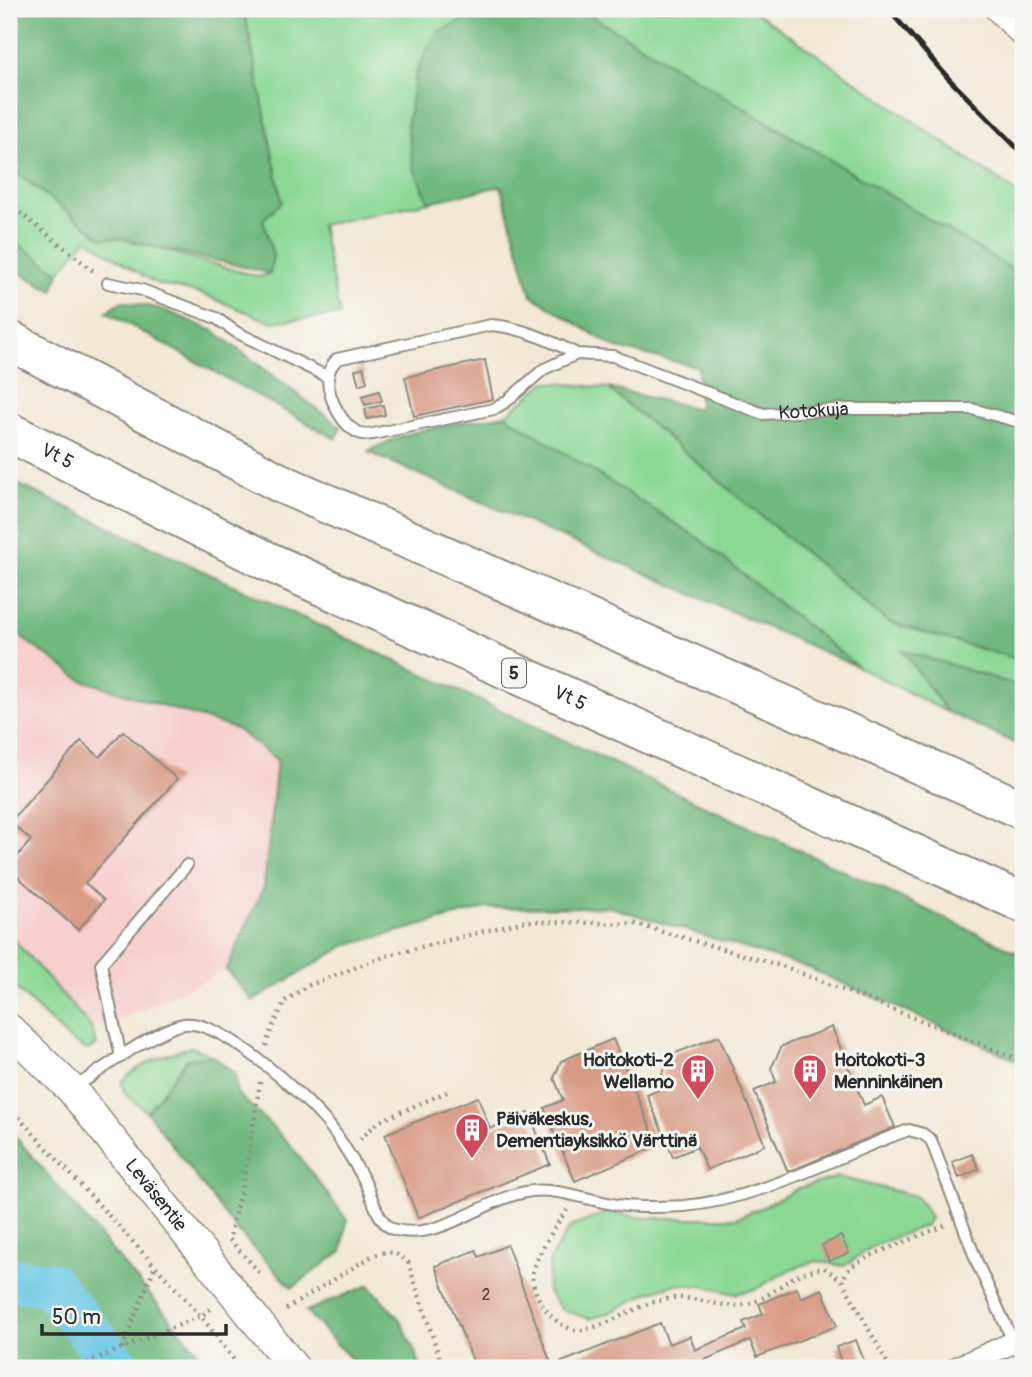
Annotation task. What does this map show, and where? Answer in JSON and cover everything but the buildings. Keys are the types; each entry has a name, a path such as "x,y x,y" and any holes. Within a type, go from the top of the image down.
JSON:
{"highway":[{"path":"9,340 280,483 1023,810"},
{"name":"Vt 5","path":"9,432 267,561 1023,903"}],"main road":[{"name":"Leväsentie","path":"9,1029 72,1090 294,1368"}],"street":[{"path":"995,9 1023,37"},
{"path":"956,1368 1018,1340"}],"lane":[{"path":"108,283 142,290 216,318 236,332 328,377"},
{"path":"491,325 509,326 577,354 544,369 494,409 373,434 361,434 342,418 331,397 328,377 331,366 337,359 491,325"},
{"name":"Kotokuja","path":"577,354 613,356 763,414 848,409 972,409 1023,423"},
{"path":"121,1057 101,964 187,865"},
{"path":"72,1090 166,1030 185,1024 204,1027 230,1038 282,1078 329,1125 364,1180 384,1223 393,1230 409,1232 439,1226 515,1194 533,1191 561,1192 626,1206 685,1206 745,1195 909,1130 923,1134 931,1140 978,1265 1018,1340"}],"path":[{"path":"9,204 108,283"},
{"path":"260,1273 229,1239 248,1159 262,1063 269,1035 285,1001 307,986 389,954 525,921 636,924 788,968 1023,1061"},
{"path":"346,1152 380,1121 447,1092"},
{"path":"9,1107 201,1316 240,1368"},
{"path":"579,1196 556,1224 533,1272 538,1299 555,1321 579,1331 604,1324 645,1305 674,1298 733,1306 750,1304 802,1273 824,1268 842,1280 890,1368"},
{"path":"842,1280 850,1267 870,1256 962,1218"},
{"path":"286,1309 372,1256 386,1250 399,1254 408,1262 443,1368"},
{"path":"122,1348 155,1266"},
{"path":"74,1368 201,1316"}],"shaded area":[{"path":"9,629 82,680 236,729 277,760 264,887 226,970 137,1013 91,1027 9,934"}],"green space":[{"path":"9,9 244,9 282,202 263,219 273,256 270,273 118,238 102,238 9,167"},
{"path":"244,9 538,9 468,18 414,168 429,202 321,225 340,315 271,322 202,294 155,283 86,239 59,273 9,237 9,167 102,238 118,237 259,277 270,273 273,256 263,219 282,202"},
{"path":"538,9 580,9 1023,276 1023,661 888,622 608,388 699,409 698,367 614,347 531,295 501,186 429,202 414,169 407,126 416,73 437,32 468,18"},
{"path":"580,9 751,9 1023,197 1023,276"},
{"path":"9,237 59,273 53,291 9,267"},
{"path":"122,301 162,309 214,331 341,427 336,439 106,312"},
{"path":"546,382 608,388 888,622 1023,661 1023,687 903,651 947,712 858,667 698,538 505,415"},
{"path":"505,415 698,538 858,667 368,452 417,432"},
{"path":"9,480 1023,955 1023,1063 806,967 610,907 486,908 345,946 253,1001 226,970 264,887 277,760 236,729 82,680 9,629"},
{"path":"902,650 1023,687 1023,747 947,712"},
{"path":"9,934 91,1027 97,1045 87,1050 69,1039 9,982"},
{"path":"191,1047 213,1056 187,1060 147,1112 124,1093 122,1082 145,1064"},
{"path":"213,1056 235,1074 237,1093 289,1143 347,1220 342,1251 292,1288 234,1227 147,1112 187,1059"},
{"path":"9,1129 210,1366 212,1368 9,1368"},
{"path":"838,1177 915,1196 930,1218 926,1225 874,1246 844,1266 817,1261 791,1269 756,1289 735,1294 702,1286 677,1284 647,1293 611,1312 590,1319 562,1310 547,1291 550,1259 570,1227 609,1212 645,1218 736,1218 799,1188"},
{"path":"369,1285 401,1321 422,1368 359,1368 306,1311"}],"waterway":[{"path":"9,1279 50,1284 119,1368"}],"railway":[{"path":"888,9 949,79 1023,154"}],"place":[{"name":"Hoitokoti-2 Wellamo","path":"698,1101"},
{"name":"Hoitokoti-3 Menninkäinen","path":"810,1101"},
{"name":"Päiväkeskus, Dementiayksikkö Värttinä","path":"472,1160"}]}
